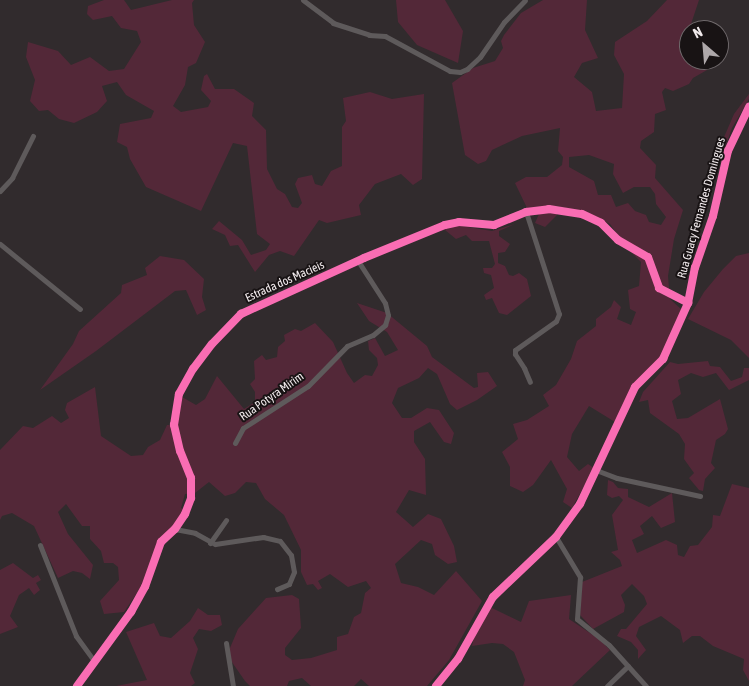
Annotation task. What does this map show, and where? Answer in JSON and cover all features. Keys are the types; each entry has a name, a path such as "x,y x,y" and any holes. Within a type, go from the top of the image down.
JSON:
{"street":[{"path":"302,0 333,23 369,35 385,36 454,72 460,72 472,64 504,22 525,0"},
{"name":"Rua Guacy Fernandes Domingues","path":"436,686 458,659 493,597 556,538 580,504 635,387 661,362 688,302 695,268 713,216 726,156 749,107"},
{"path":"0,191 12,178 33,136"},
{"name":"Estrada dos Macieis","path":"77,686 138,600 150,574 161,542 175,529 189,506 192,486 190,474 178,443 174,418 179,394 193,369 212,344 241,314 358,261 445,225 459,222 494,225 526,212 541,209 567,210 601,223 618,240 648,257 659,288 688,302"},
{"path":"526,212 555,297 559,317 515,350 515,354 530,382"},
{"path":"0,244 19,257 80,309"},
{"name":"Rua Potyra Mirim","path":"235,443 243,428 308,386 347,346 373,335 385,325 388,315 385,303 358,261"},
{"path":"596,470 618,478 700,496"},
{"path":"210,543 226,520"},
{"path":"175,529 195,533 210,543 223,544 263,537 280,541 291,555 294,572 289,584 276,589"},
{"path":"556,538 580,577 577,619 609,645 646,686"},
{"path":"40,544 76,636 95,662"},
{"path":"226,643 233,686"},
{"path":"607,686 628,666"}],"shaded area":[{"path":"104,0 124,0 131,10 172,0 194,0 192,3 194,25 205,42 196,63 188,67 185,85 173,106 181,112 208,107 211,101 201,90 204,76 207,74 215,89 234,89 254,103 252,116 266,130 267,169 277,189 285,194 292,207 298,208 302,203 295,184 298,178 312,175 315,184 322,186 331,171 342,166 342,127 346,121 343,98 370,92 392,99 424,94 422,179 413,185 401,174 375,184 359,205 361,215 327,223 319,220 294,256 280,251 269,255 255,272 238,245 230,246 225,235 212,229 219,221 242,240 251,255 266,250 270,244 257,234 247,146 233,143 201,211 146,187 130,159 127,147 117,142 120,124 151,118 154,111 126,95 117,82 102,86 107,101 97,112 74,123 59,119 48,110 39,111 30,101 35,80 26,57 28,42 58,51 71,65 90,57 109,71 124,69 141,42 137,31 121,28 112,16 93,20 87,14 88,6"},
{"path":"396,0 445,0 463,31 458,63 417,45 398,22"},
{"path":"543,0 587,0 585,30 598,58 582,63 574,77 592,92 596,111 622,108 624,74 614,55 615,42 647,21 667,0 699,0 692,20 679,20 679,70 707,70 693,78 689,84 673,91 665,88 662,92 666,110 655,114 654,132 641,141 640,148 656,165 655,178 683,210 674,239 668,276 670,299 682,310 660,363 637,381 615,422 589,406 572,434 567,457 579,471 588,464 594,468 572,508 563,502 567,489 551,460 533,485 523,492 510,486 510,467 502,452 518,439 513,424 527,420 549,406 543,395 556,385 571,359 577,341 596,326 596,319 611,307 614,300 621,307 617,319 631,325 636,312 630,309 628,290 639,286 641,262 626,247 610,224 581,211 556,206 557,215 545,227 535,223 539,214 536,210 527,208 515,183 526,177 547,177 562,165 563,157 558,151 560,128 522,136 492,150 486,161 478,164 465,155 452,83 473,68 495,61 503,48 501,41 521,13","holes":["589,155 614,164 613,174 623,193 634,187 650,187 655,194 656,204 666,217 661,225 649,222 646,215 635,211 628,203 616,207 611,195 598,195 594,181 569,167 569,157"]},
{"path":"749,94 749,99 732,128 716,173 709,172 734,114"},
{"path":"515,224 499,231 499,236 510,244 505,252 498,253 498,263 505,266 509,275 513,276 519,273 527,279 531,296 507,315 499,313 492,298 486,300 484,295 494,288 491,275 484,273 483,268 492,268 495,264 489,241 472,241 466,235 456,239 445,230 435,232 455,225 492,231"},
{"path":"749,253 749,358 731,340 688,319 704,292 723,269 736,256"},
{"path":"160,256 184,260 204,279 202,297 206,310 197,315 186,290 175,291 96,351 40,390 73,344 79,331 121,293 122,285 147,275 145,268"},
{"path":"357,303 387,313 427,346 432,357 474,388 478,387 477,373 488,372 497,386 477,400 457,410 450,404 437,374 428,368 419,378 398,388 392,403 402,418 411,418 427,408 439,410 454,433 451,444 444,442 430,422 414,431 414,442 425,459 426,495 409,490 396,512 413,527 428,514 441,519 454,546 457,562 448,564 435,555 432,544 421,540 395,564 401,583 418,587 434,595 456,571 482,601 449,660 427,686 369,686 361,679 354,686 311,686 302,678 289,681 287,686 250,686 245,681 227,655 238,629 266,598 292,595 299,599 301,628 285,648 285,655 292,660 311,658 337,650 337,637 348,634 354,617 361,613 365,593 371,588 366,581 348,587 330,574 318,581 322,588 318,590 313,584 307,585 301,572 301,550 284,515 265,499 256,483 246,482 235,493 225,496 209,482 195,493 185,494 181,508 188,511 179,529 163,541 153,575 143,584 124,612 104,614 100,601 119,580 118,567 113,563 104,563 101,551 90,539 90,526 82,526 66,504 58,512 68,534 93,565 90,579 82,573 73,571 58,578 34,526 12,513 2,516 0,520 0,450 23,426 33,428 52,416 61,423 69,418 65,410 67,403 95,387 101,436 131,456 143,455 148,447 160,440 167,425 173,425 176,405 182,397 196,405 205,399 217,376 244,409 255,402 255,392 250,384 255,379 254,361 262,355 266,360 277,357 278,347 285,341 284,335 295,329 301,331 315,323 333,342 347,373 354,383 365,375 372,376 378,365 377,358 369,350 368,341 375,338 385,356 398,350 387,332 369,321"},
{"path":"708,361 710,366 720,367 731,381 742,377 744,368 749,368 749,380 729,390 716,373 703,377 691,373 678,380 681,394 672,401 677,419 688,418 720,399 728,429 725,434 716,440 711,463 715,468 705,479 703,491 699,490 689,478 694,473 684,459 685,444 679,434 650,413 648,400 639,402 643,392 670,362 678,364"},
{"path":"608,480 613,482 618,488 628,489 628,497 649,507 672,493 675,522 661,528 652,516 640,526 644,534 632,540 637,553 666,540 677,545 678,555 684,557 690,546 698,545 712,527 713,515 720,516 732,484 749,488 749,681 743,670 744,659 713,646 700,636 692,636 683,643 680,630 661,616 639,627 636,636 646,650 638,659 638,650 631,642 617,636 621,629 626,629 647,604 644,596 632,584 621,595 625,605 624,612 593,629 580,615 582,582 622,566 620,560 611,552 618,550 612,515 623,500 619,496 612,498 607,495"},
{"path":"13,563 33,578 38,575 41,580 36,583 40,590 34,595 29,588 19,595 10,616 18,627 0,634 0,570"},
{"path":"571,595 569,619 599,639 610,650 572,686 523,686 525,680 514,652 503,644 492,643 472,646 474,637 490,607 521,622 529,601"},
{"path":"198,608 208,615 220,615 222,625 211,631 199,629 193,638 198,649 190,673 195,683 191,686 116,686 147,680 126,632 154,623 160,636 171,638 190,621"}],"cycle path":[{"path":"436,686 458,659 493,597 556,537 580,504 635,387 663,359 688,303 695,268 713,216 728,151 749,107"},
{"path":"77,686 131,612 145,587 161,542 175,529 185,514 191,498 191,478 180,451 174,425 179,394 193,369 212,344 241,314 364,258 445,225 459,222 494,225 526,212 549,209 582,214 601,223 618,240 648,257 659,288 688,303"}]}
